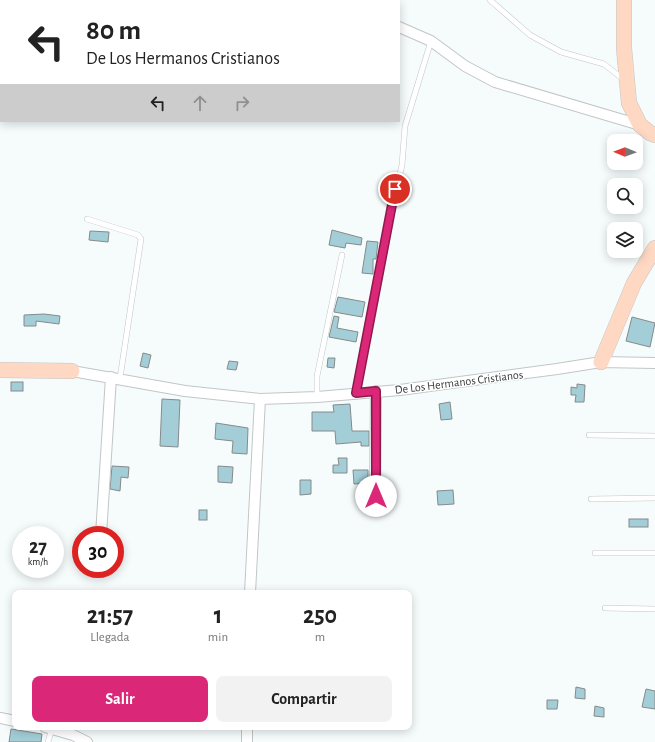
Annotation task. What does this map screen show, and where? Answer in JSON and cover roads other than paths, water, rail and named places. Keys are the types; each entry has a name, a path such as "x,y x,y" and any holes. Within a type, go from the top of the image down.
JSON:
{"street":[{"path":"624,0 624,48 629,104 640,125"},
{"path":"400,27 431,41 459,62 495,82 640,125 655,135"},
{"path":"601,362 634,283 655,248"},
{"name":"De Los Hermanos Cristianos","path":"72,371 185,391 260,399 317,397 376,391 557,369 601,362 655,363"},
{"path":"0,370 72,371"},
{"path":"102,526 116,378"},
{"path":"376,391 376,496"},
{"path":"250,590 260,399"},
{"path":"0,718 12,720"},
{"path":"54,730 87,742"},
{"path":"246,742 247,730"}],"lane":[{"path":"490,0 530,35 561,52 604,64 627,82"},
{"path":"356,393 391,211 402,166 405,126 431,41"},
{"path":"87,219 138,235 141,239 116,378"},
{"path":"317,397 317,376 342,255"},
{"path":"589,435 655,436"},
{"path":"591,499 655,498"},
{"path":"596,553 655,553"},
{"path":"605,608 655,609"},
{"path":"48,730 48,742"}]}
